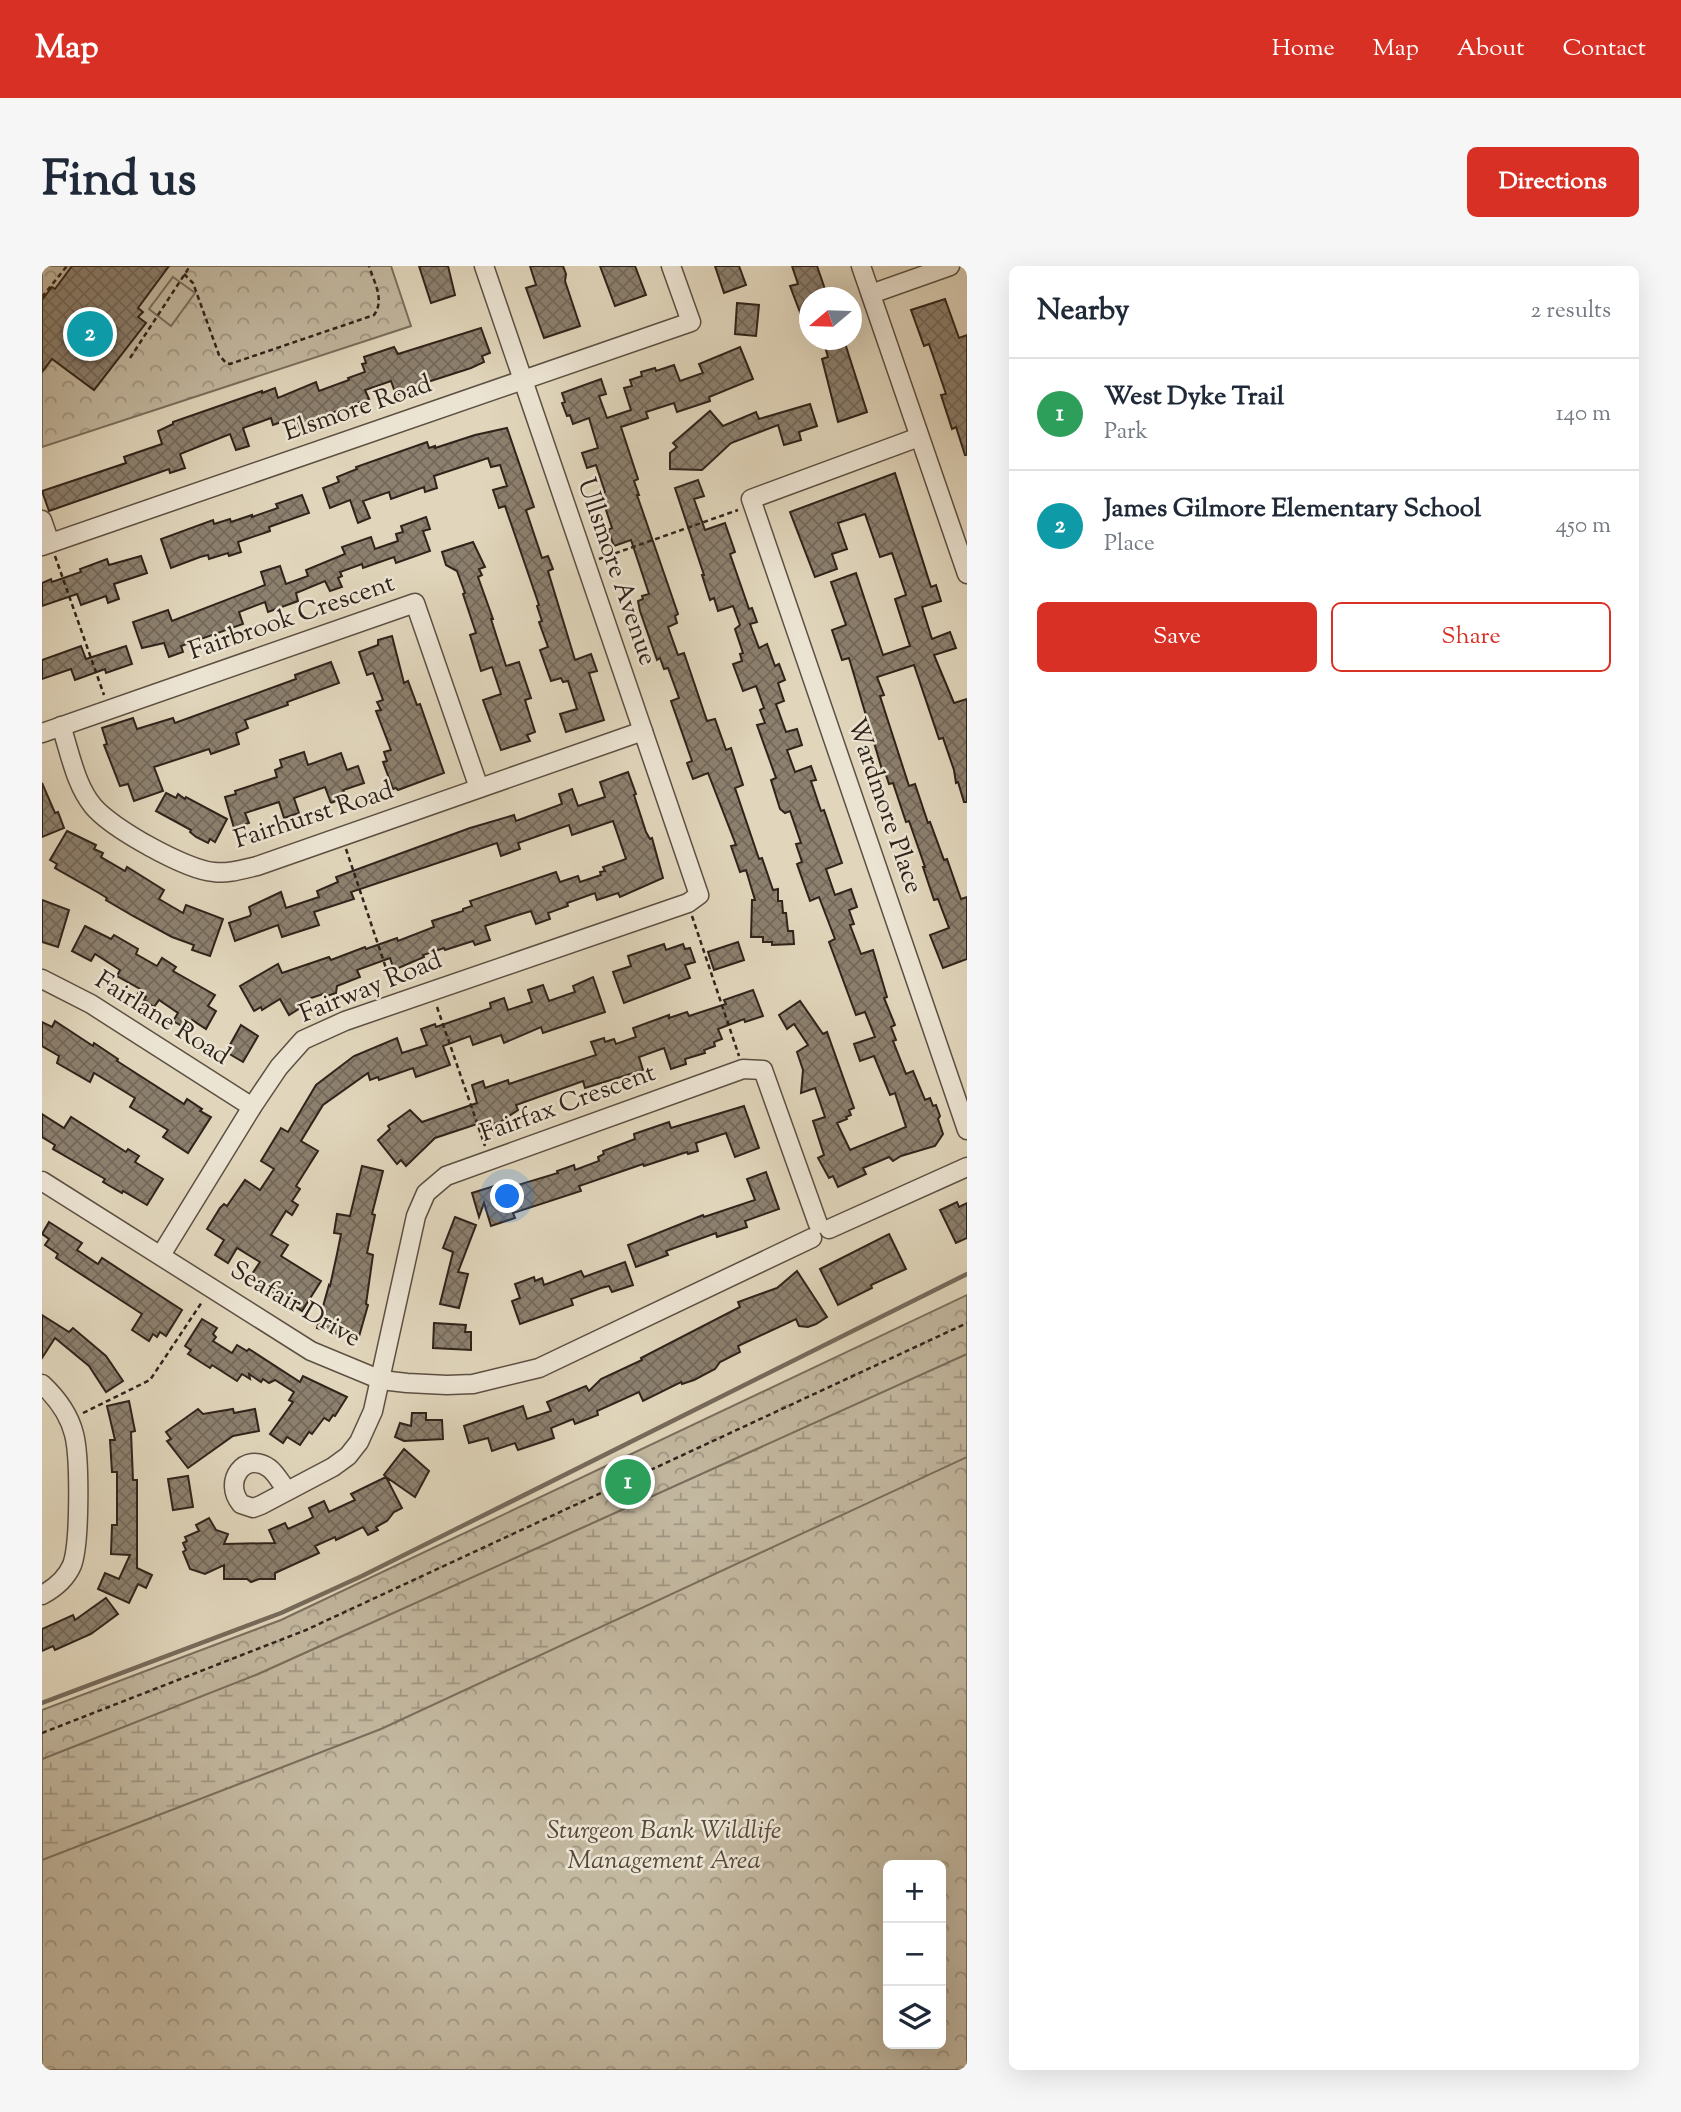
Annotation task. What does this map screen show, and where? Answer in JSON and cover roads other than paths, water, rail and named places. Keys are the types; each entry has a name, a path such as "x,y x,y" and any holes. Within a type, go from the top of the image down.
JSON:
{"street":[{"name":"Ullsmore Avenue","path":"484,266 643,732 693,899"},
{"name":"Elsmore Road","path":"46,545 691,322 671,266"},
{"path":"861,266 967,574"},
{"path":"871,294 950,266"},
{"name":"Wardmore Place","path":"919,437 751,499 967,1130"},
{"path":"42,520 46,545"},
{"name":"Fairbrook Crescent","path":"42,733 415,603 479,788"},
{"name":"Fairhurst Road","path":"61,726 84,793 103,816 150,845 201,870 215,873 240,870 643,732"},
{"name":"Fairway Road","path":"161,1255 252,1107 279,1067 303,1040 336,1024 693,899"},
{"name":"Fairlane Road","path":"42,979 90,1004 252,1107"},
{"name":"Fairfax Crescent","path":"287,1491 333,1467 359,1442 373,1411 381,1380 420,1203 426,1193 446,1176 743,1069 763,1070 819,1230"},
{"name":"Seafair Drive","path":"42,1181 312,1351 381,1380 447,1385 491,1381 538,1368 634,1325 819,1230 967,1167"},
{"path":"42,1384 59,1402 74,1434 76,1449 76,1546 72,1564 65,1578 42,1595"}],"waterway":[{"path":"42,1703 281,1613 362,1576 967,1274"}],"place":[{"name":"James Gilmore Elementary School","path":"90,334"},
{"name":"West Dyke Trail","path":"628,1482"}],"park label":[{"name":"Sturgeon Bank Wildlife Management Area","path":"664,1846"}]}
